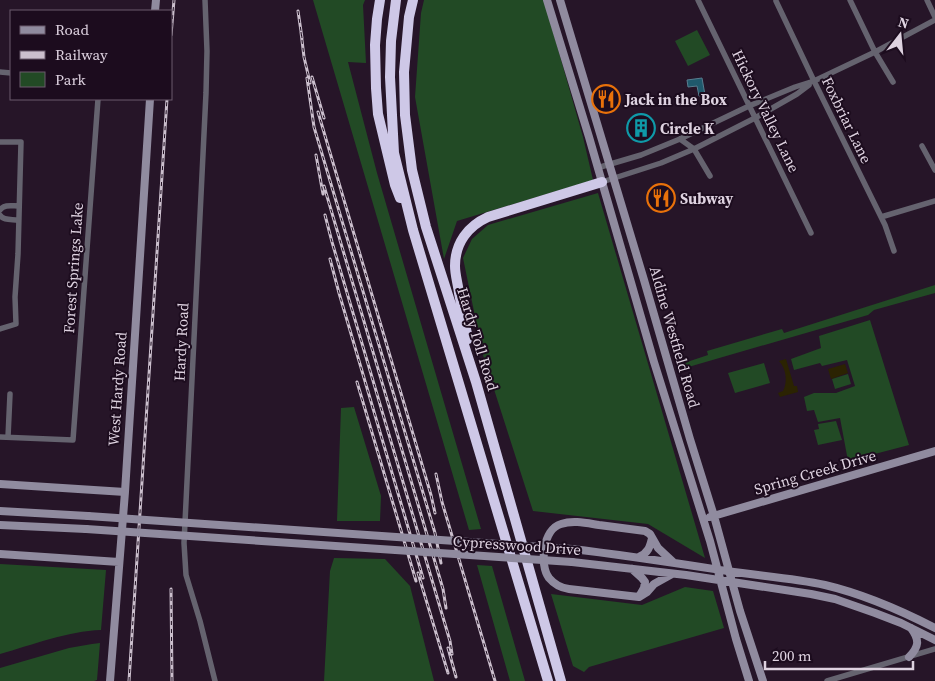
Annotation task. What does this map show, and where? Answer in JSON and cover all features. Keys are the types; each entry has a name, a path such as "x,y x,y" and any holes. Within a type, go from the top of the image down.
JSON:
{"highway":[{"path":"380,0 375,45 378,114 395,186 413,230"},
{"name":"Hardy Toll Road","path":"396,0 390,41 394,153 413,230 548,681"},
{"name":"Hardy Toll Road","path":"413,0 409,17 404,72 405,115 412,170 426,227 476,382 561,681"},
{"path":"476,382 455,268 457,249 463,236 473,225 488,217 602,182"}],"main road":[{"name":"Aldine Westfield Road","path":"547,0 654,362 710,541 749,681"},
{"name":"Aldine Westfield Road","path":"560,0 714,516 740,611 763,681"},
{"path":"562,46 572,43"},
{"name":"West Hardy Road","path":"110,681 125,492 150,100"},
{"path":"632,284 644,280"},
{"path":"654,362 667,359"},
{"path":"678,441 690,438"},
{"name":"Spring Creek Drive","path":"703,519 935,451"},
{"path":"0,484 125,492"},
{"name":"Cypresswood Drive","path":"0,511 572,549 639,557 801,580 846,591 893,608 935,628"},
{"path":"672,574 654,584 639,597 569,590 558,586 545,571 545,542 552,530 558,525 573,522 645,531 650,534 658,548 673,562"},
{"name":"Cypresswood Drive","path":"0,525 86,529 572,562 632,569 811,594 875,612 935,640"},
{"path":"639,557 644,555 649,549 652,538"},
{"path":"696,566 704,563 710,557 710,541"},
{"path":"0,554 119,562"},
{"path":"632,569 645,582 639,597"},
{"path":"740,611 740,596 743,591 755,586"},
{"path":"843,602 846,591"},
{"path":"908,657 914,651 917,643 916,635 910,627"}],"street":[{"name":"Hardy Road","path":"205,0 206,93 184,543 186,575 215,681"},
{"name":"Hickory Valley Lane","path":"698,0 811,233"},
{"path":"850,0 875,52 893,82"},
{"path":"597,168 641,155 680,139 749,106 814,81 875,52 935,19 927,0"},
{"name":"Foxbriar Lane","path":"776,1 885,225 894,251"},
{"path":"602,182 661,163 694,149 755,118 797,94 814,81"},
{"name":"Forest Springs Lake","path":"8,437 73,440 98,100"},
{"path":"680,139 694,149 710,176"},
{"path":"0,142 21,142 15,297 16,324 0,329"},
{"path":"922,146 935,170"},
{"path":"881,217 935,201"},
{"path":"0,210 2,206 19,206"},
{"path":"0,215 4,219 18,220"},
{"path":"0,437 8,437 10,394"},
{"path":"827,681 935,649"}],"green space":[{"path":"313,0 365,0 363,5 366,63 348,62 377,173 481,529 469,530"},
{"path":"424,0 544,0 583,137 593,180 457,221 444,259 415,97 421,13"},
{"path":"697,30 710,55 688,66 675,41"},
{"path":"598,193 705,558 648,524 533,511 483,355 463,258 472,239 488,225"},
{"path":"935,285 935,293 874,310 868,315 685,368 683,365 708,355 707,351 782,329 784,333"},
{"path":"870,320 909,445 848,461 840,418 818,422 814,410 807,411 804,397 814,393 836,393 855,386 847,360 822,366 820,363 794,370 791,359 821,348 819,336"},
{"path":"764,363 770,383 735,393 728,373"},
{"path":"848,374 851,384 835,389 832,379"},
{"path":"354,407 381,496 380,521 337,521 341,408"},
{"path":"836,421 842,440 818,445 814,430 819,429 818,424"},
{"path":"334,558 385,559 410,586 434,681 324,681 330,571"},
{"path":"0,564 106,570 101,630 63,636 0,654"},
{"path":"477,565 492,566 525,681 510,681"},
{"path":"685,587 713,591 724,628 589,667 584,672 573,666 551,594 642,605"},
{"path":"100,643 97,680 0,681 0,668 69,648"}],"sand":[{"path":"786,359 794,386 797,386 798,392 780,397 778,393 783,391 786,379 785,371 779,361"},
{"path":"845,364 848,373 831,379 828,369"}],"water":[{"path":"702,78 705,95 699,96 697,86 688,87 687,80"}],"railway":[{"path":"172,23 174,0"},
{"path":"298,11 302,38"},
{"path":"301,32 310,83"},
{"path":"312,77 324,118"},
{"path":"307,78 314,127 435,533 441,563"},
{"path":"129,681 167,100"},
{"path":"318,112 435,513"},
{"path":"316,155 323,194"},
{"path":"324,186 443,589 446,608"},
{"path":"325,215 450,641 452,654"},
{"path":"330,259 423,578"},
{"path":"357,382 416,581"},
{"path":"436,474 442,502 495,681"},
{"path":"418,573 448,673"},
{"path":"171,589 172,681"},
{"path":"448,648 456,677"}],"place":[{"name":"Jack in the Box","path":"606,99"},
{"name":"Circle K","path":"641,128"},
{"name":"Subway","path":"661,198"}]}
